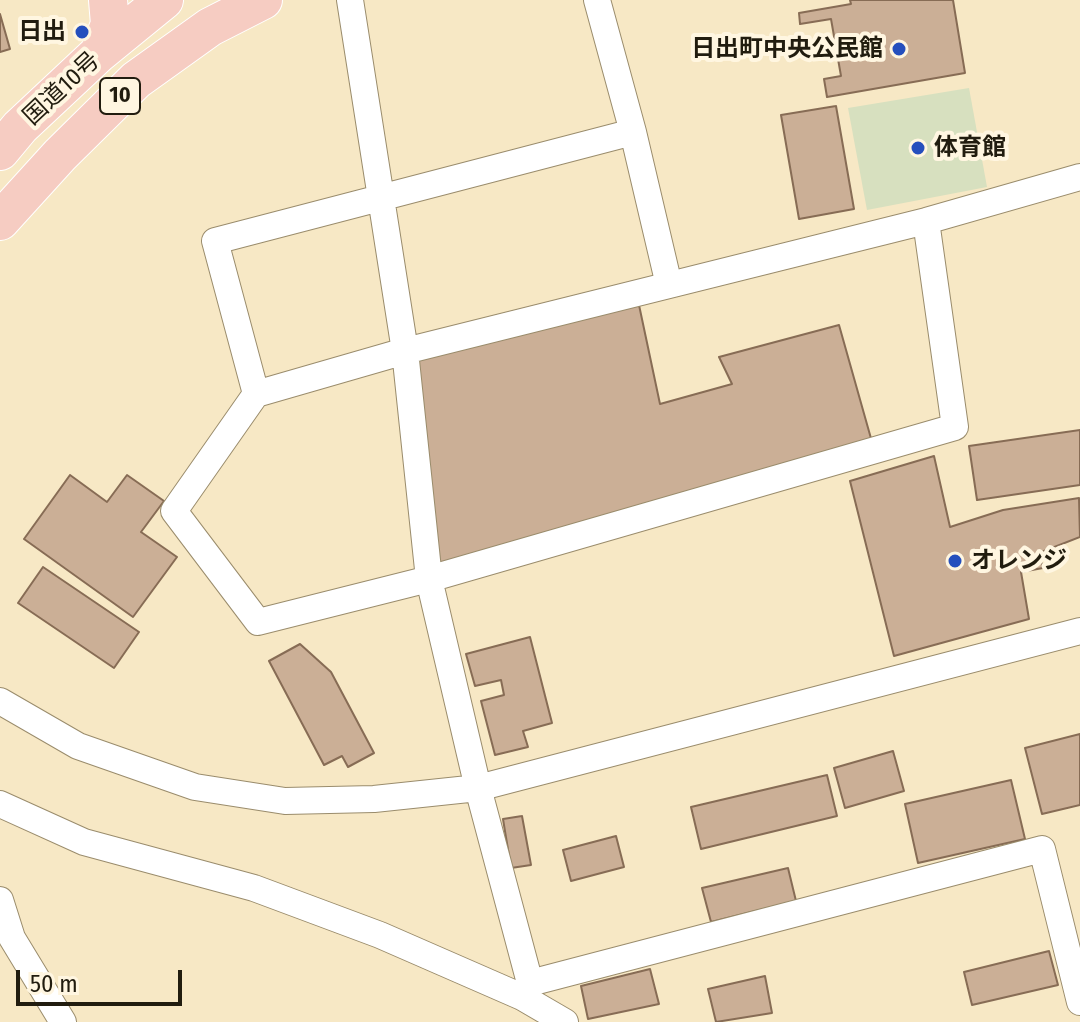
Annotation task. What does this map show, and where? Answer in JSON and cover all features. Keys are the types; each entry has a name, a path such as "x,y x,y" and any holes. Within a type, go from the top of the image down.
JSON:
{"highway":[{"path":"99,53 110,24 108,0"},
{"name":"国道10号","path":"0,151 20,127 99,53 164,0"},
{"name":"国道10号","path":"0,221 60,155 136,80 210,27 263,0"}],"street":[{"path":"350,0 405,351 429,579 526,990"},
{"path":"597,0 633,132 669,285"},
{"path":"256,394 215,241 633,132"},
{"path":"926,221 955,427 429,579 258,622 174,511 256,394 405,351 926,221 1080,177"},
{"path":"0,701 78,746 195,787 285,801 374,799 478,788 1080,631"},
{"path":"0,804 84,842 254,888 526,990 565,1022"},
{"path":"526,990 1042,849 1080,1002"},
{"path":"0,900 12,938 63,1022"}],"green space":[{"name":"体育館","path":"969,88 987,187 867,210 848,108"}],"building":[{"name":"日出町中央公民館","path":"850,0 953,0 965,73 827,97 824,79 841,76 831,19 800,24 799,13 851,4"},
{"path":"0,14 10,49 0,52"},
{"path":"836,106 854,209 799,219 781,115"},
{"path":"639,305 660,404 732,384 719,357 839,325 872,442 434,565 412,359"},
{"path":"1080,430 1080,485 977,500 969,446"},
{"name":"オレンジ","path":"934,456 950,527 1003,510 1079,498 1080,537 1039,553 1043,568 1021,572 1029,619 894,656 850,481"},
{"path":"70,475 107,502 127,475 164,501 141,532 177,557 133,617 24,539"},
{"path":"43,567 139,632 114,668 18,603"},
{"path":"530,637 552,723 523,731 528,747 495,755 481,701 504,695 501,680 475,686 466,654"},
{"path":"300,644 331,672 374,753 348,767 342,756 324,765 269,661"},
{"path":"1080,734 1080,805 1042,814 1025,748"},
{"path":"893,751 904,791 845,808 834,768"},
{"path":"827,775 837,816 701,849 691,807"},
{"path":"1011,780 1025,839 918,863 905,804"},
{"path":"522,816 531,865 511,868 503,819"},
{"path":"616,836 624,867 571,881 563,850"},
{"path":"788,868 796,901 711,922 702,888"},
{"path":"1049,951 1058,985 972,1005 964,972"},
{"path":"650,969 659,1004 588,1019 581,986"},
{"path":"765,976 772,1013 716,1022 708,989"}],"place":[{"name":"日出","path":"82,32"},
{"name":"日出町中央公民館","path":"899,49"},
{"name":"体育館","path":"918,148"},
{"name":"オレンジ","path":"955,561"}]}
